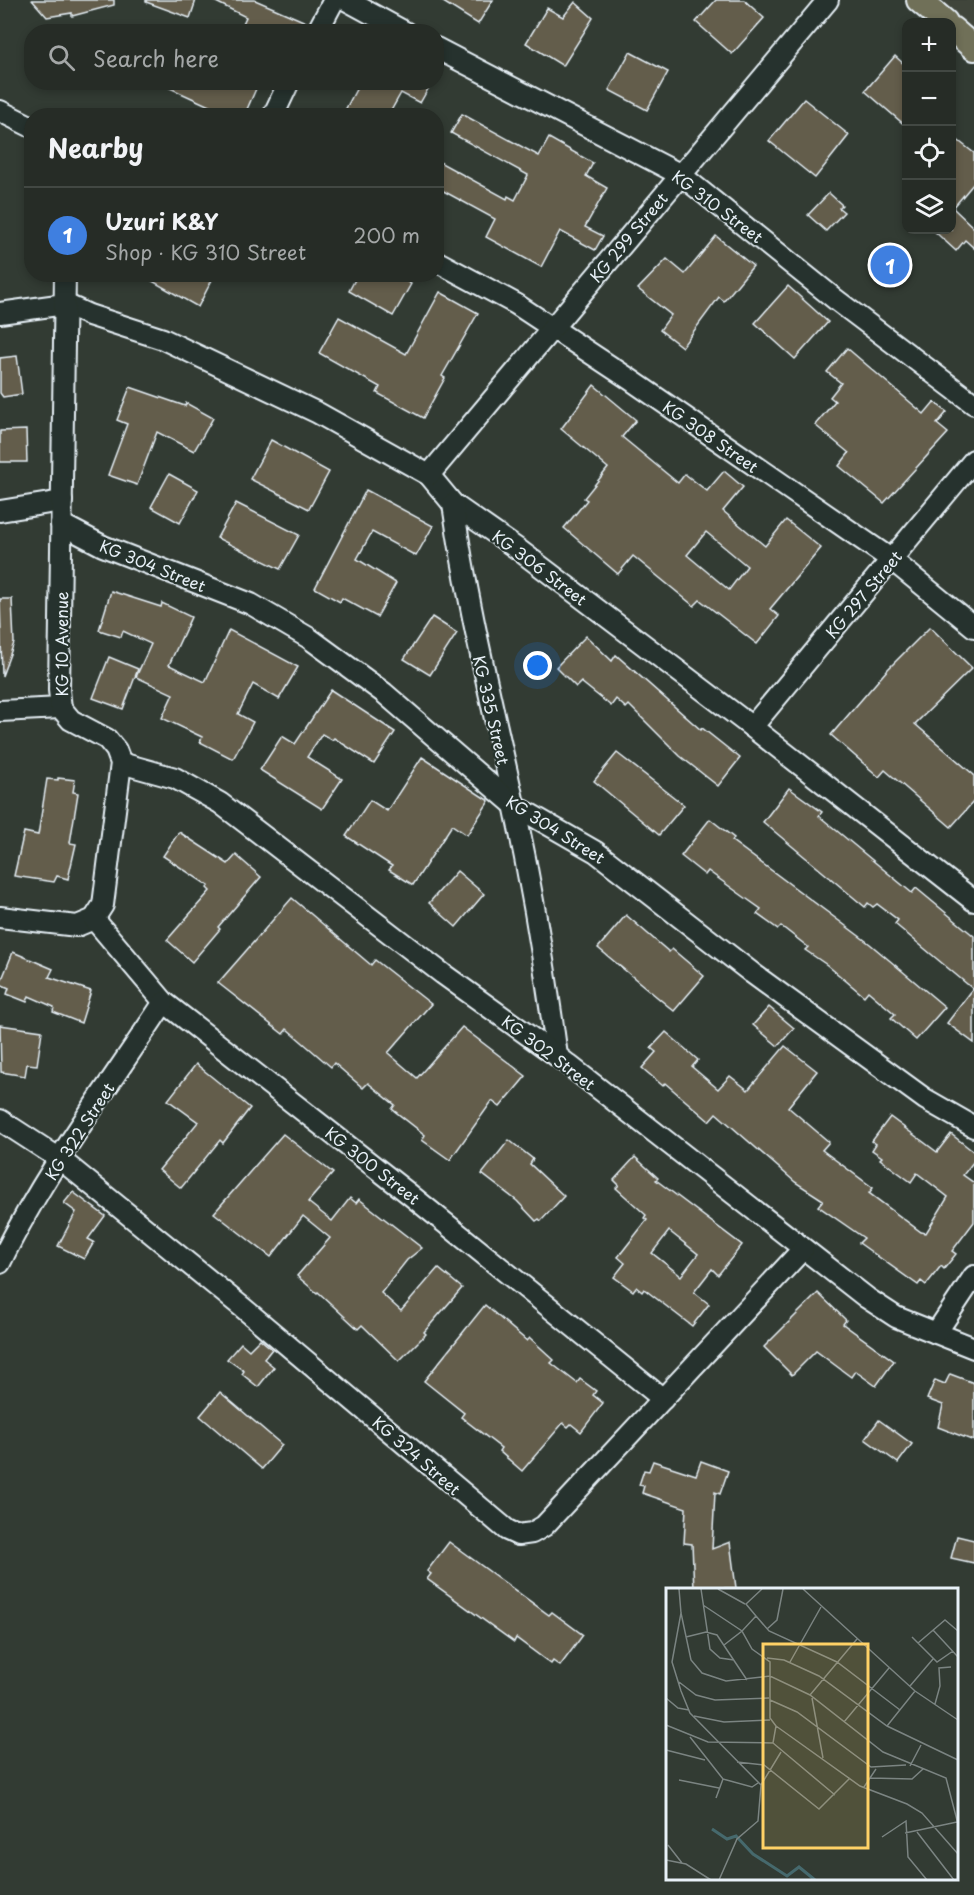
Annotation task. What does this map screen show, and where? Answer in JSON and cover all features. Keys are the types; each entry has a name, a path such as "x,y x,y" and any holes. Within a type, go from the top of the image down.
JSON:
{"main road":[{"path":"919,0 940,18"},
{"path":"956,32 974,48"}],"street":[{"path":"321,24 334,0"},
{"path":"346,0 390,24"},
{"name":"KG 299 Street","path":"429,475 828,0"},
{"name":"KG 310 Street","path":"444,52 681,175 835,299 974,404"},
{"path":"277,108 285,90"},
{"path":"0,111 24,123"},
{"name":"KG 308 Street","path":"444,265 516,304 892,560 974,627"},
{"name":"KG 10 Avenue","path":"65,282 59,690 61,708 71,720 107,739 116,750 121,763"},
{"path":"0,313 65,303"},
{"name":"KG 306 Street","path":"65,303 89,315 163,339 318,413 429,475 453,504 519,550 752,727 974,901"},
{"name":"KG 297 Street","path":"752,727 974,460"},
{"path":"0,511 62,501"},
{"name":"KG 335 Street","path":"453,504 477,646 514,805 545,967 557,1056"},
{"name":"KG 304 Street","path":"61,524 103,546 251,604 309,638 384,693 514,805 596,852 752,973 905,1085 974,1127"},
{"path":"0,711 61,708"},
{"path":"0,917 77,926 94,919 103,905 121,763"},
{"name":"KG 302 Street","path":"121,763 176,778 220,803 443,974 557,1056 803,1249 896,1317 974,1348"},
{"name":"KG 300 Street","path":"94,919 164,1002 442,1220 663,1399"},
{"name":"KG 322 Street","path":"0,1263 14,1233 60,1159 164,1002"},
{"name":"KG 324 Street","path":"0,1120 60,1159 242,1307 507,1530 518,1535 532,1533 544,1526 803,1249"},
{"path":"936,1333 974,1276"}],"shaded area":[{"path":"917,0 974,0 974,51 956,35 956,18 937,18"}],"building":[{"path":"32,0 114,0 114,5 72,16 72,13 47,17"},
{"path":"146,0 196,0 190,18 146,2"},
{"path":"212,0 255,0 308,23 243,24 246,17"},
{"path":"440,0 493,0 478,24"},
{"path":"716,0 744,0 764,18 732,54 696,22"},
{"path":"575,2 593,18 563,66 526,43 547,8 563,17"},
{"path":"630,52 668,72 647,110 609,90"},
{"path":"895,56 902,62 902,123 865,91"},
{"path":"174,90 255,90 248,108 214,108"},
{"path":"356,90 427,90 420,103 401,93 393,108 346,108"},
{"path":"804,99 849,135 815,178 769,141"},
{"path":"462,114 539,156 549,138 593,163 586,176 607,188 585,227 603,236 595,250 560,231 541,267 486,237 495,219 444,191 444,164 507,199 508,196 515,200 528,175 451,133"},
{"path":"956,139 974,153 974,183 956,204"},
{"path":"829,193 842,205 839,208 844,212 826,231 808,215"},
{"path":"956,211 974,228 974,248 965,240 956,251 937,234 956,234"},
{"path":"716,236 753,266 724,301 719,297 682,347 660,330 671,315 638,289 667,259 685,274"},
{"path":"154,282 211,282 198,307"},
{"path":"354,282 408,282 411,284 393,316 349,291"},
{"path":"788,286 828,322 795,359 755,323"},
{"path":"440,292 478,313 442,376 445,378 423,418 377,393 380,387 319,353 339,317 406,354"},
{"path":"847,348 924,414 934,402 947,412 937,424 948,433 884,503 839,466 849,453 815,425 835,401 830,397 841,383 827,372"},
{"path":"17,356 22,394 3,397 0,393 0,358"},
{"path":"594,385 636,420 622,437 678,483 685,474 707,491 724,471 743,487 723,511 765,546 786,520 821,548 770,609 779,616 757,644 700,600 694,606 633,556 618,574 564,528 587,500 584,498 608,468 561,429","holes":["706,532 747,566 729,590 687,555"]},
{"path":"130,387 185,406 186,403 213,418 194,451 157,432 137,485 108,475 127,424 117,420"},
{"path":"26,430 27,462 0,462 0,431"},
{"path":"271,440 329,472 309,509 250,479"},
{"path":"169,474 198,490 180,523 151,507"},
{"path":"366,490 433,526 416,556 372,532 357,559 396,583 377,617 342,598 340,602 315,588"},
{"path":"236,503 299,535 280,569 217,538"},
{"path":"111,591 161,607 162,603 191,617 169,665 205,682 229,630 298,667 279,699 253,684 238,714 253,722 233,759 200,742 202,737 162,718 173,694 136,677 151,644 123,631 121,637 99,630"},
{"path":"0,599 12,599 14,643 2,676"},
{"path":"432,617 457,633 430,675 404,659"},
{"path":"930,627 972,668 915,724 974,775 974,801 951,827 885,770 879,777 831,735 888,669"},
{"path":"586,636 612,661 616,655 701,730 702,728 740,758 718,786 680,756 629,705 626,708 616,699 611,706 581,682 576,687 556,667"},
{"path":"109,657 138,669 123,709 93,698"},
{"path":"331,690 395,732 374,764 334,738 332,740 322,734 307,757 342,779 322,809 260,770 282,736 295,744"},
{"path":"617,753 684,805 659,835 594,781"},
{"path":"422,757 489,801 467,835 452,825 413,885 389,870 392,866 346,836 370,800 387,811"},
{"path":"58,778 75,780 73,792 78,793 70,843 76,844 68,879 57,876 54,882 14,876 24,832 38,835 47,779 58,780"},
{"path":"789,788 822,812 819,816 912,893 916,888 974,936 974,1043 947,1023 973,989 895,924 898,920 877,904 873,907 868,903 865,907 763,822"},
{"path":"710,819 734,838 732,841 870,944 945,1007 916,1040 891,1018 895,1014 868,991 864,996 805,950 808,947 781,926 778,929 757,914 761,909 708,871 705,875 681,856"},
{"path":"179,832 228,864 236,855 261,877 218,927 220,929 192,962 167,940 210,891 207,888 209,886 163,856"},
{"path":"457,871 484,894 456,927 429,903"},
{"path":"292,898 371,965 375,960 431,1004 388,1053 417,1078 462,1027 526,1076 500,1107 492,1101 450,1160 422,1140 425,1135 392,1109 395,1105 368,1083 363,1088 334,1063 331,1067 287,1029 283,1034 218,983"},
{"path":"626,915 669,952 672,949 704,976 674,1011 598,948"},
{"path":"13,952 53,969 49,977 91,991 81,1023 53,1012 54,1007 29,996 27,1002 7,994 9,988 0,984"},
{"path":"769,1007 794,1028 778,1046 753,1025"},
{"path":"0,1025 42,1031 37,1065 27,1064 25,1076 1,1072"},
{"path":"666,1032 698,1060 692,1067 718,1089 730,1076 748,1090 785,1046 817,1071 788,1107 829,1142 822,1150 873,1188 869,1193 921,1232 926,1233 948,1197 917,1173 911,1182 880,1159 882,1157 872,1150 876,1144 872,1141 890,1117 937,1152 951,1134 974,1152 974,1161 963,1175 974,1183 974,1222 952,1251 956,1254 944,1269 941,1266 926,1285 921,1281 918,1285 859,1243 864,1238 818,1206 823,1200 795,1182 716,1113 709,1121 665,1083 663,1086 642,1068 656,1052 651,1048"},
{"path":"196,1064 250,1108 223,1143 220,1140 181,1188 159,1170 198,1122 168,1100"},
{"path":"283,1134 333,1173 308,1202 332,1221 350,1198 356,1203 359,1199 422,1248 407,1260 381,1293 401,1311 438,1268 462,1288 424,1332 426,1334 399,1361 362,1325 358,1329 297,1276 330,1238 303,1216 271,1257 214,1213"},
{"path":"509,1140 533,1159 530,1164 564,1196 541,1221 539,1219 536,1221 517,1201 482,1174"},
{"path":"635,1157 658,1178 656,1180 742,1245 718,1275 712,1269 694,1292 709,1304 692,1326 644,1289 642,1292 636,1287 633,1291 614,1277 625,1263 618,1257 647,1220 644,1218 646,1215 616,1188 619,1185 614,1180","holes":["669,1231 698,1254 681,1276 652,1253"]},
{"path":"73,1192 105,1216 88,1239 94,1242 84,1259 58,1246 76,1212 64,1203"},
{"path":"818,1293 846,1320 843,1324 894,1361 876,1386 855,1371 851,1377 816,1351 792,1375 764,1347"},
{"path":"485,1305 527,1341 530,1338 554,1360 551,1363 577,1383 580,1379 596,1391 593,1395 603,1403 581,1432 571,1424 568,1427 563,1423 522,1471 499,1451 501,1448 461,1417 464,1413 424,1381"},
{"path":"260,1339 272,1349 264,1359 274,1367 258,1387 242,1374 244,1371 227,1359 241,1343 249,1350"},
{"path":"950,1374 974,1383 974,1441 938,1427 943,1405 927,1399 935,1380 945,1384"},
{"path":"220,1392 282,1445 262,1469 200,1416"},
{"path":"879,1420 912,1444 898,1463 865,1439"},
{"path":"653,1461 696,1475 701,1461 728,1471 720,1494 715,1492 712,1549 730,1542 736,1588 694,1588 692,1544 684,1543 686,1508 642,1493 644,1486 639,1485 644,1470 649,1471"},
{"path":"957,1536 974,1540 974,1563 951,1558"},
{"path":"449,1542 549,1615 552,1612 583,1635 560,1666 553,1661 551,1664 516,1638 514,1642 427,1579 431,1574 427,1571"}],"place":[{"name":"Uzuri K&Y","path":"890,265"}]}
